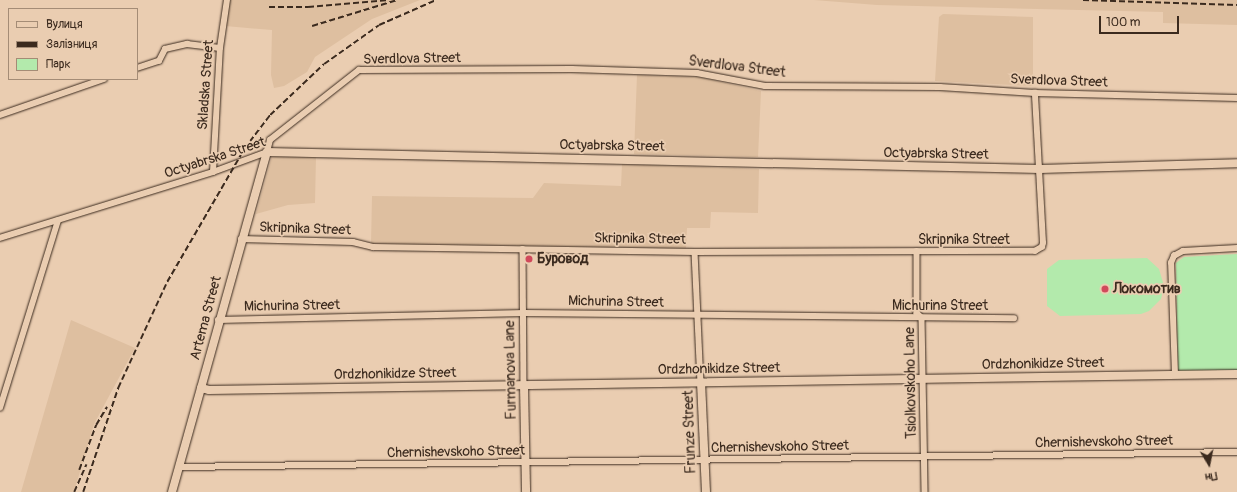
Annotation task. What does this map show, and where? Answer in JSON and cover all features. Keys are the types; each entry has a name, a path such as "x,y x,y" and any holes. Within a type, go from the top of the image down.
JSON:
{"main road":[{"name":"Octyabrska Street","path":"267,152 1040,169 1237,163"},
{"name":"Artema Street","path":"172,492 202,388 218,320 267,152"},
{"name":"Ordzhonikidze Street","path":"202,388 209,390 1237,374"},
{"name":"Frunze Street","path":"701,382 703,461 706,492"},
{"name":"Furmanova Lane","path":"524,385 526,492"}],"street":[{"name":"Skladska Street","path":"213,172 220,48 227,0"},
{"path":"138,68 158,60 165,49 187,44 220,48"},
{"name":"Sverdlova Street","path":"267,152 270,140 359,70 572,69 697,73 764,86 940,87 1035,92 1237,98"},
{"path":"0,114 101,80"},
{"path":"1035,92 1040,169"},
{"name":"Octyabrska Street","path":"1,240 213,172 267,152"},
{"name":"Skripnika Street","path":"241,239 353,242 373,248 695,252 1030,252 1039,248 1043,243 1040,169"},
{"path":"0,408 58,221"},
{"path":"1175,375 1171,263 1174,256 1183,251 1237,248"},
{"name":"Furmanova Lane","path":"523,249 524,385"},
{"name":"Tsiolkovskoho Lane","path":"917,251 917,313 922,318 925,492"},
{"name":"Frunze Street","path":"695,252 701,382"},
{"name":"Michurina Street","path":"218,320 524,313 1014,318"},
{"name":"Chernishevskoho Street","path":"180,467 703,461 924,456 1237,452"}],"shaded area":[{"path":"228,0 420,0 372,19 315,57 307,72 284,86 274,88 271,75 272,30 225,26"},
{"path":"814,0 1237,0 1237,25 1163,23 1163,12 877,5"},
{"path":"943,14 1033,17 1033,86 935,81 939,17"},
{"path":"637,75 699,77 761,91 758,157 634,154"},
{"path":"272,156 316,157 315,203 288,205 256,214"},
{"path":"622,164 759,169 758,213 711,212 710,228 687,228 686,249 371,245 372,196 533,198 544,183 621,186"},
{"path":"71,320 135,348 94,424 74,492 21,492"}],"green space":[{"path":"1237,254 1237,371 1178,372 1176,263 1184,257"},
{"name":"Локомотив","path":"1147,258 1159,269 1164,286 1161,299 1149,311 1141,314 1060,316 1047,306 1047,269 1059,260"}],"railway":[{"path":"269,7 308,7 389,0"},
{"path":"312,26 397,0"},
{"path":"83,492 118,388 167,282 244,149 270,115 324,64 379,25 436,0"},
{"path":"1083,0 1237,5"},
{"path":"79,470 96,425 107,407"},
{"path":"74,492 86,465"}],"place":[{"name":"Буровод","path":"529,259"},
{"name":"Локомотив","path":"1105,289"}]}
